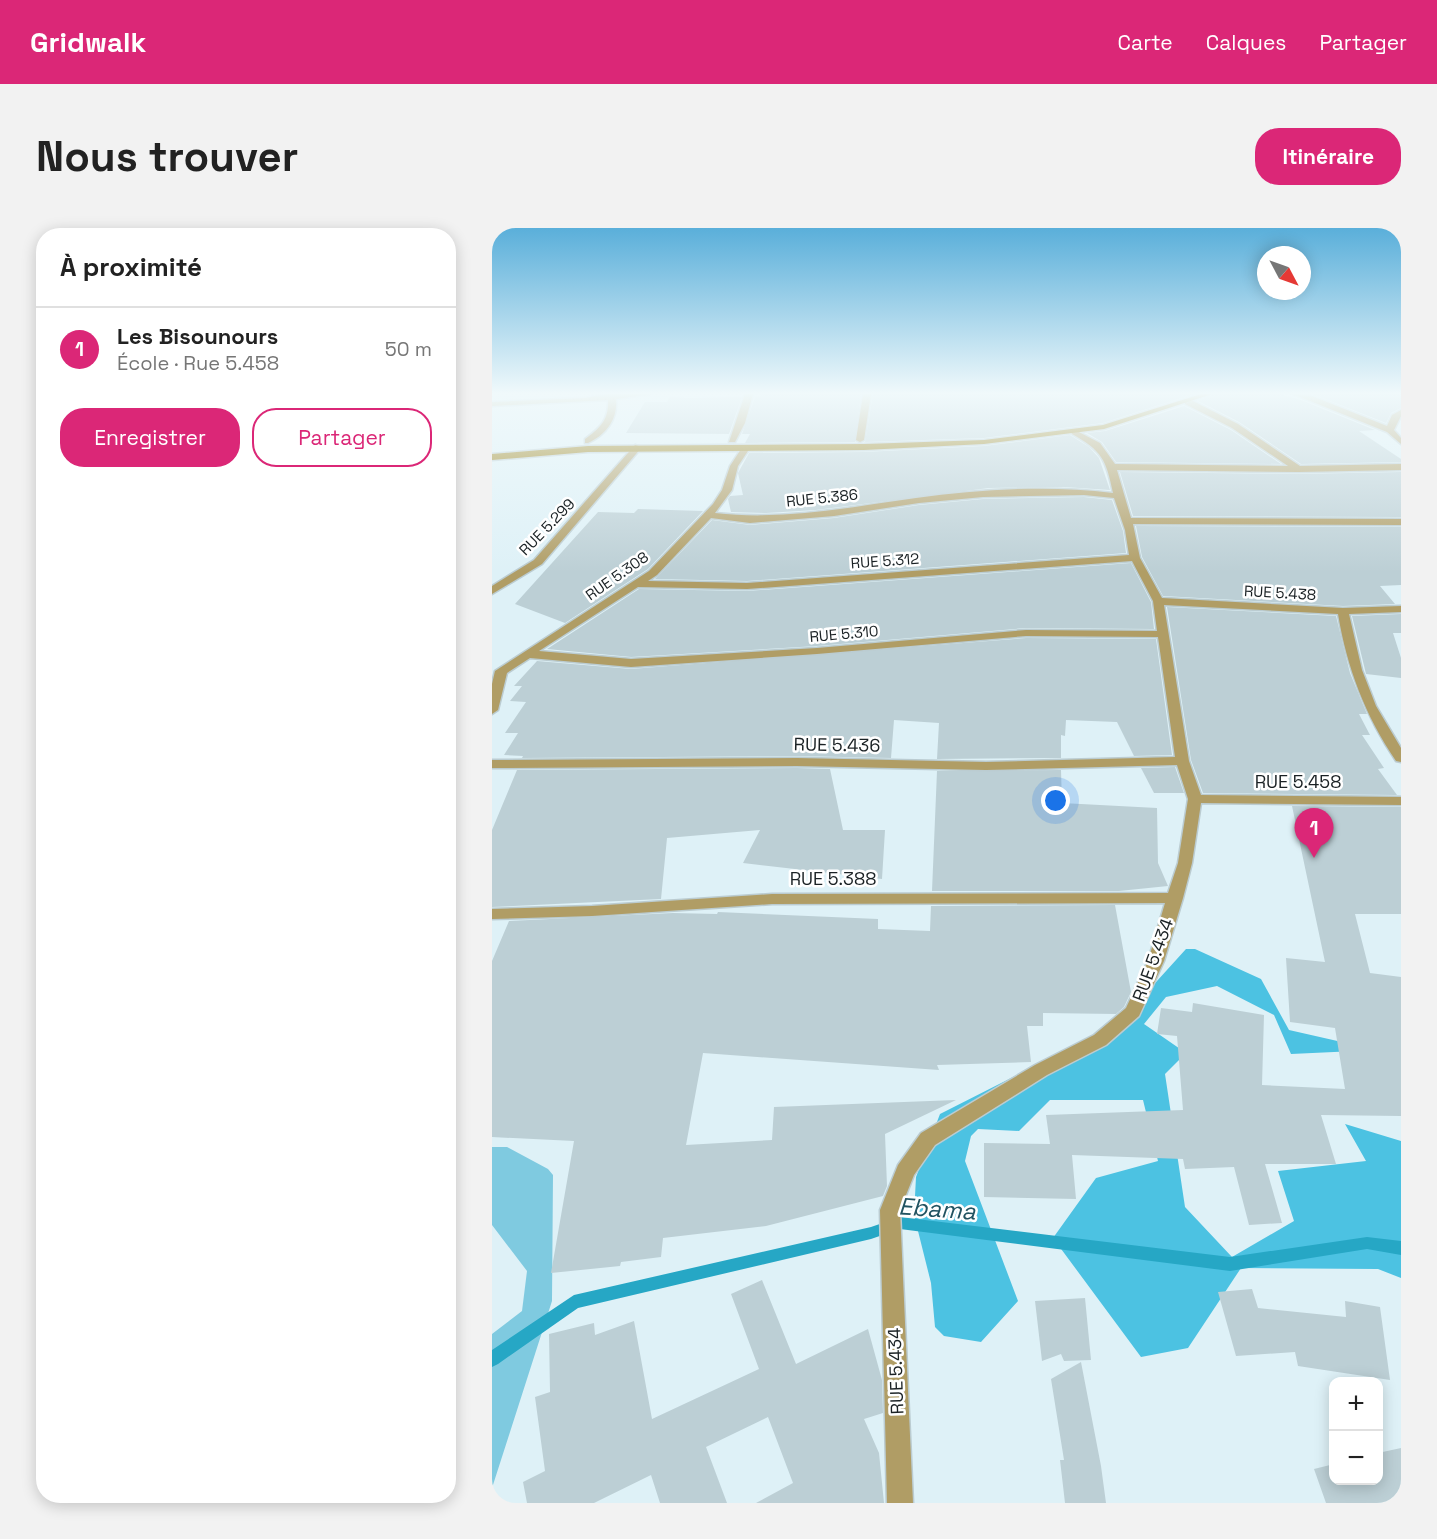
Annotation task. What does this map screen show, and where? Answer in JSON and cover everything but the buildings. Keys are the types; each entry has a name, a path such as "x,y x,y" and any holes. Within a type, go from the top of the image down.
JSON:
{"main road":[{"path":"492,457 534,454"}],"street":[{"name":"RUE 5.299","path":"492,591 545,555 632,454"},
{"name":"RUE 5.308","path":"492,710 497,670 528,654 652,573 708,515 727,490 734,466 742,454"},
{"name":"RUE 5.434","path":"900,1503 891,1220 904,1171 928,1139 1041,1070 1100,1040 1133,1012 1156,961 1185,863 1195,799 1182,761 1158,601 1134,558 1127,521 1112,467 1103,454"},
{"path":"1275,454 1298,469"},
{"path":"1112,467 1298,469 1401,467"},
{"name":"RUE 5.386","path":"708,515 750,520 834,513 919,500 983,494 1084,492 1119,496"},
{"path":"1127,521 1401,522"},
{"name":"RUE 5.312","path":"637,584 747,586 1134,558"},
{"name":"RUE 5.438","path":"1158,601 1343,611 1401,609"},
{"path":"1343,611 1348,648 1361,688 1383,733 1401,758"},
{"name":"RUE 5.310","path":"528,654 631,663 817,651 1026,633 1162,633"},
{"name":"RUE 5.436","path":"492,764 797,762 986,766 1182,761"},
{"name":"RUE 5.458","path":"1195,799 1401,801"},
{"name":"RUE 5.388","path":"492,914 592,911 772,899 1175,898"}],"shaded area":[{"path":"1186,949 1195,949 1261,979 1289,1030 1377,1050 1291,1054 1274,1015 1217,986 1166,997 1144,1024 1186,1053 1165,1074 1185,1207 1232,1257 1294,1221 1278,1171 1366,1161 1345,1124 1401,1141 1401,1278 1378,1269 1241,1268 1188,1348 1141,1357 1053,1238 1096,1178 1158,1161 1143,1100 1050,1100 1019,1131 978,1129 971,1136 965,1161 1018,1301 981,1342 944,1336 935,1327 931,1283 914,1215 916,1177 940,1114 1118,1024"},
{"path":"492,1147 507,1147 548,1169 553,1175 552,1301 492,1488 492,1334 522,1311 527,1271 492,1225"}],"waterway":[{"name":"Ebama","path":"492,1359 574,1302 871,1233 900,1223 1230,1264 1367,1243 1401,1248"}],"place":[{"name":"Les Bisounours","path":"1314,858"}]}
